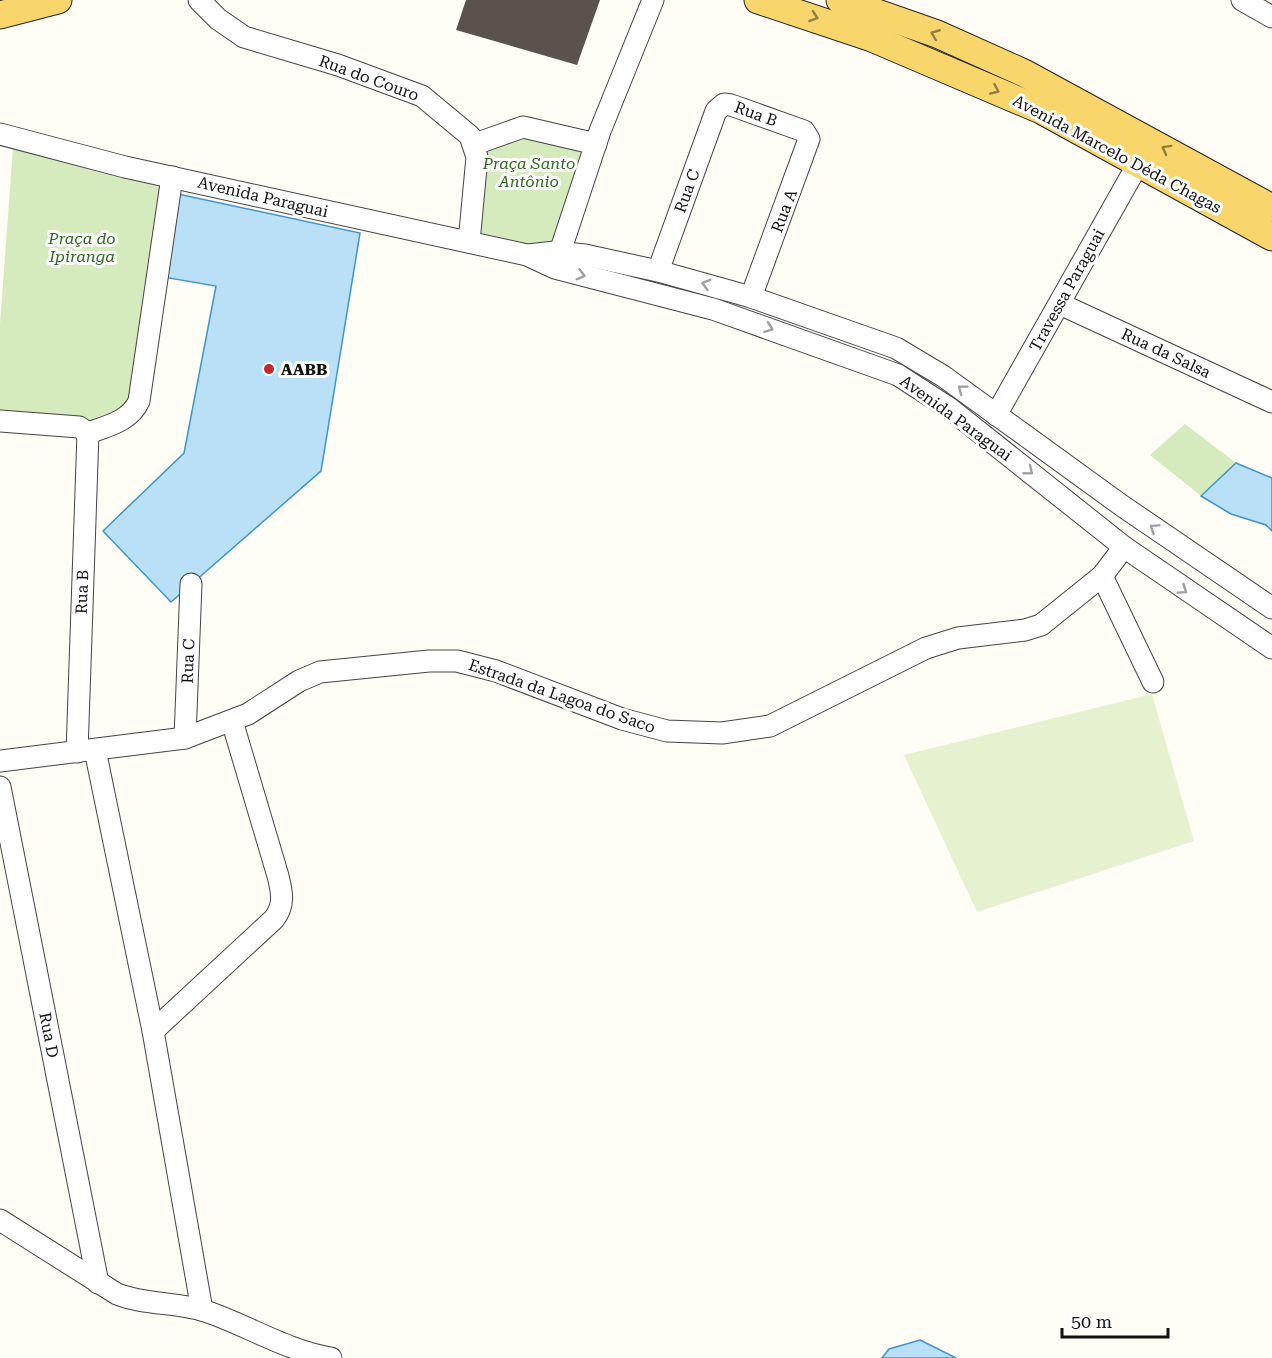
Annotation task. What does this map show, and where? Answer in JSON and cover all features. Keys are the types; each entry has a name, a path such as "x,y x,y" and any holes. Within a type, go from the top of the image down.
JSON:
{"main road":[{"name":"Avenida Marcelo Déda Chagas","path":"758,0 872,38 936,63 1041,110 1138,164 1197,182"},
{"name":"Avenida Marcelo Déda Chagas","path":"840,0 937,34 1016,69 1197,182 1224,196 1272,237"},
{"path":"16,8 53,1"},
{"name":"Avenida Marcelo Déda Chagas","path":"1224,196 1272,208"}],"street":[{"name":"Rua do Couro","path":"199,0 218,19 244,37 338,65 423,96 466,133 475,144"},
{"path":"557,260 596,144 653,0"},
{"path":"1242,0 1272,17"},
{"name":"Rua B","path":"716,111 728,104 798,129"},
{"name":"Rua C","path":"658,271 716,111"},
{"path":"469,242 477,157 475,144 523,127 596,144"},
{"name":"Rua A","path":"750,297 807,151 808,135 798,129"},
{"name":"Avenida Paraguai","path":"0,139 526,255 557,260 615,261 658,271 750,297 896,348 943,375 1121,505 1272,608"},
{"name":"Travessa Paraguai","path":"996,415 1138,164"},
{"path":"0,421 79,428 88,433 127,418 135,410 139,401 172,177"},
{"name":"Avenida Paraguai","path":"557,260 712,309 898,375 949,408 1124,547 1272,648"},
{"name":"Rua da Salsa","path":"1060,304 1272,402"},
{"name":"Rua B","path":"88,433 86,751 153,1030 202,1310"},
{"name":"Estrada da Lagoa do Saco","path":"0,761 185,738 232,721 320,672 360,666 438,661 466,663 514,677 642,726 701,733 770,726 791,718 902,658 926,648 958,638 1025,630 1041,625 1102,576 1124,547"},
{"path":"1102,576 1153,682"},
{"name":"Rua C","path":"185,738 191,584"},
{"path":"153,1030 274,919 281,907 278,876 232,721"},
{"name":"Rua D","path":"0,787 98,1283"},
{"path":"0,1220 98,1283 126,1298 202,1310 258,1331 307,1354 331,1358"}],"green space":[{"name":"Praça Santo Antônio","path":"531,116 593,145 556,250 473,242 480,135"},
{"name":"Praça do Ipiranga","path":"13,148 171,185 131,415 92,432 0,424 0,324"},
{"path":"1185,424 1236,463 1201,496 1150,455"},
{"path":"1152,694 1194,841 977,912 904,755"}],"water":[{"name":"AABB","path":"178,194 360,233 321,471 171,602 103,531 184,453 216,286 163,277"},
{"path":"1236,463 1272,478 1272,531 1266,525 1231,514 1201,496"},
{"path":"920,1340 956,1358 882,1358 889,1349"}],"building":[{"path":"466,0 600,0 577,65 456,30"}],"place":[{"name":"AABB","path":"269,369"}]}
